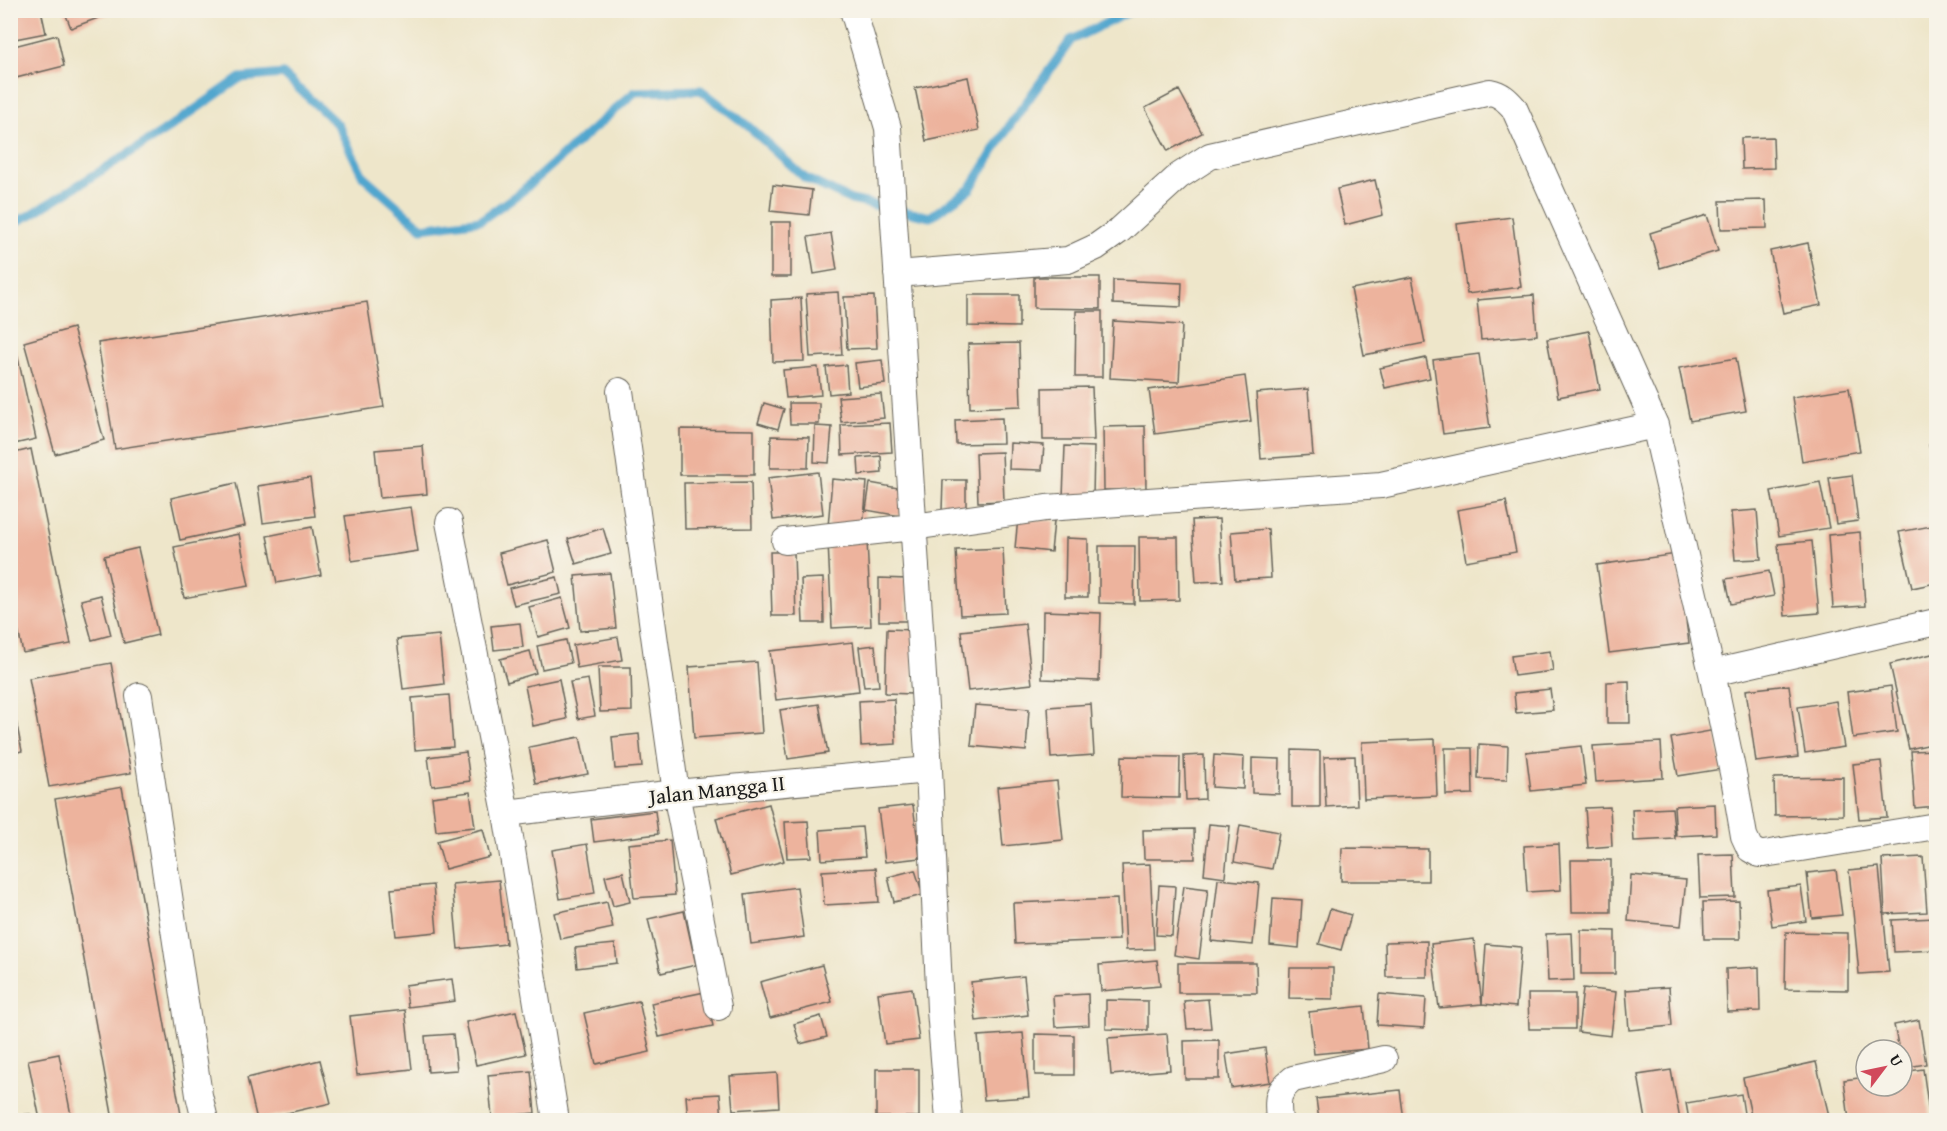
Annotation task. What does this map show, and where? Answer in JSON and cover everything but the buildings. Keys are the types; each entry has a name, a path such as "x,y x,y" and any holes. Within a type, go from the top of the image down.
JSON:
{"street":[{"path":"853,10 888,128 929,770 940,1010 949,1120"},
{"path":"897,274 1068,260 1096,247 1120,230 1179,176 1210,156 1490,92 1497,93 1514,108 1655,425 1712,673 1744,836 1748,845 1755,852 1764,854 1936,826"},
{"path":"620,391 676,793 718,1007"},
{"path":"785,541 913,527 1046,508 1381,484 1655,425"},
{"path":"449,522 506,813 556,1120"},
{"path":"1712,673 1936,622"},
{"path":"139,696 199,1095 205,1120"},
{"name":"Jalan Mangga II","path":"506,813 676,793 929,770"},
{"path":"1279,1120 1277,1100 1283,1087 1293,1079 1384,1059"}],"waterway":[{"path":"10,225 32,214 163,132 240,78 283,74 338,125 363,176 422,228 481,220 521,192 635,92 701,90 748,126 805,178 851,200 930,217 970,189 1012,122 1071,40 1133,10"}]}
